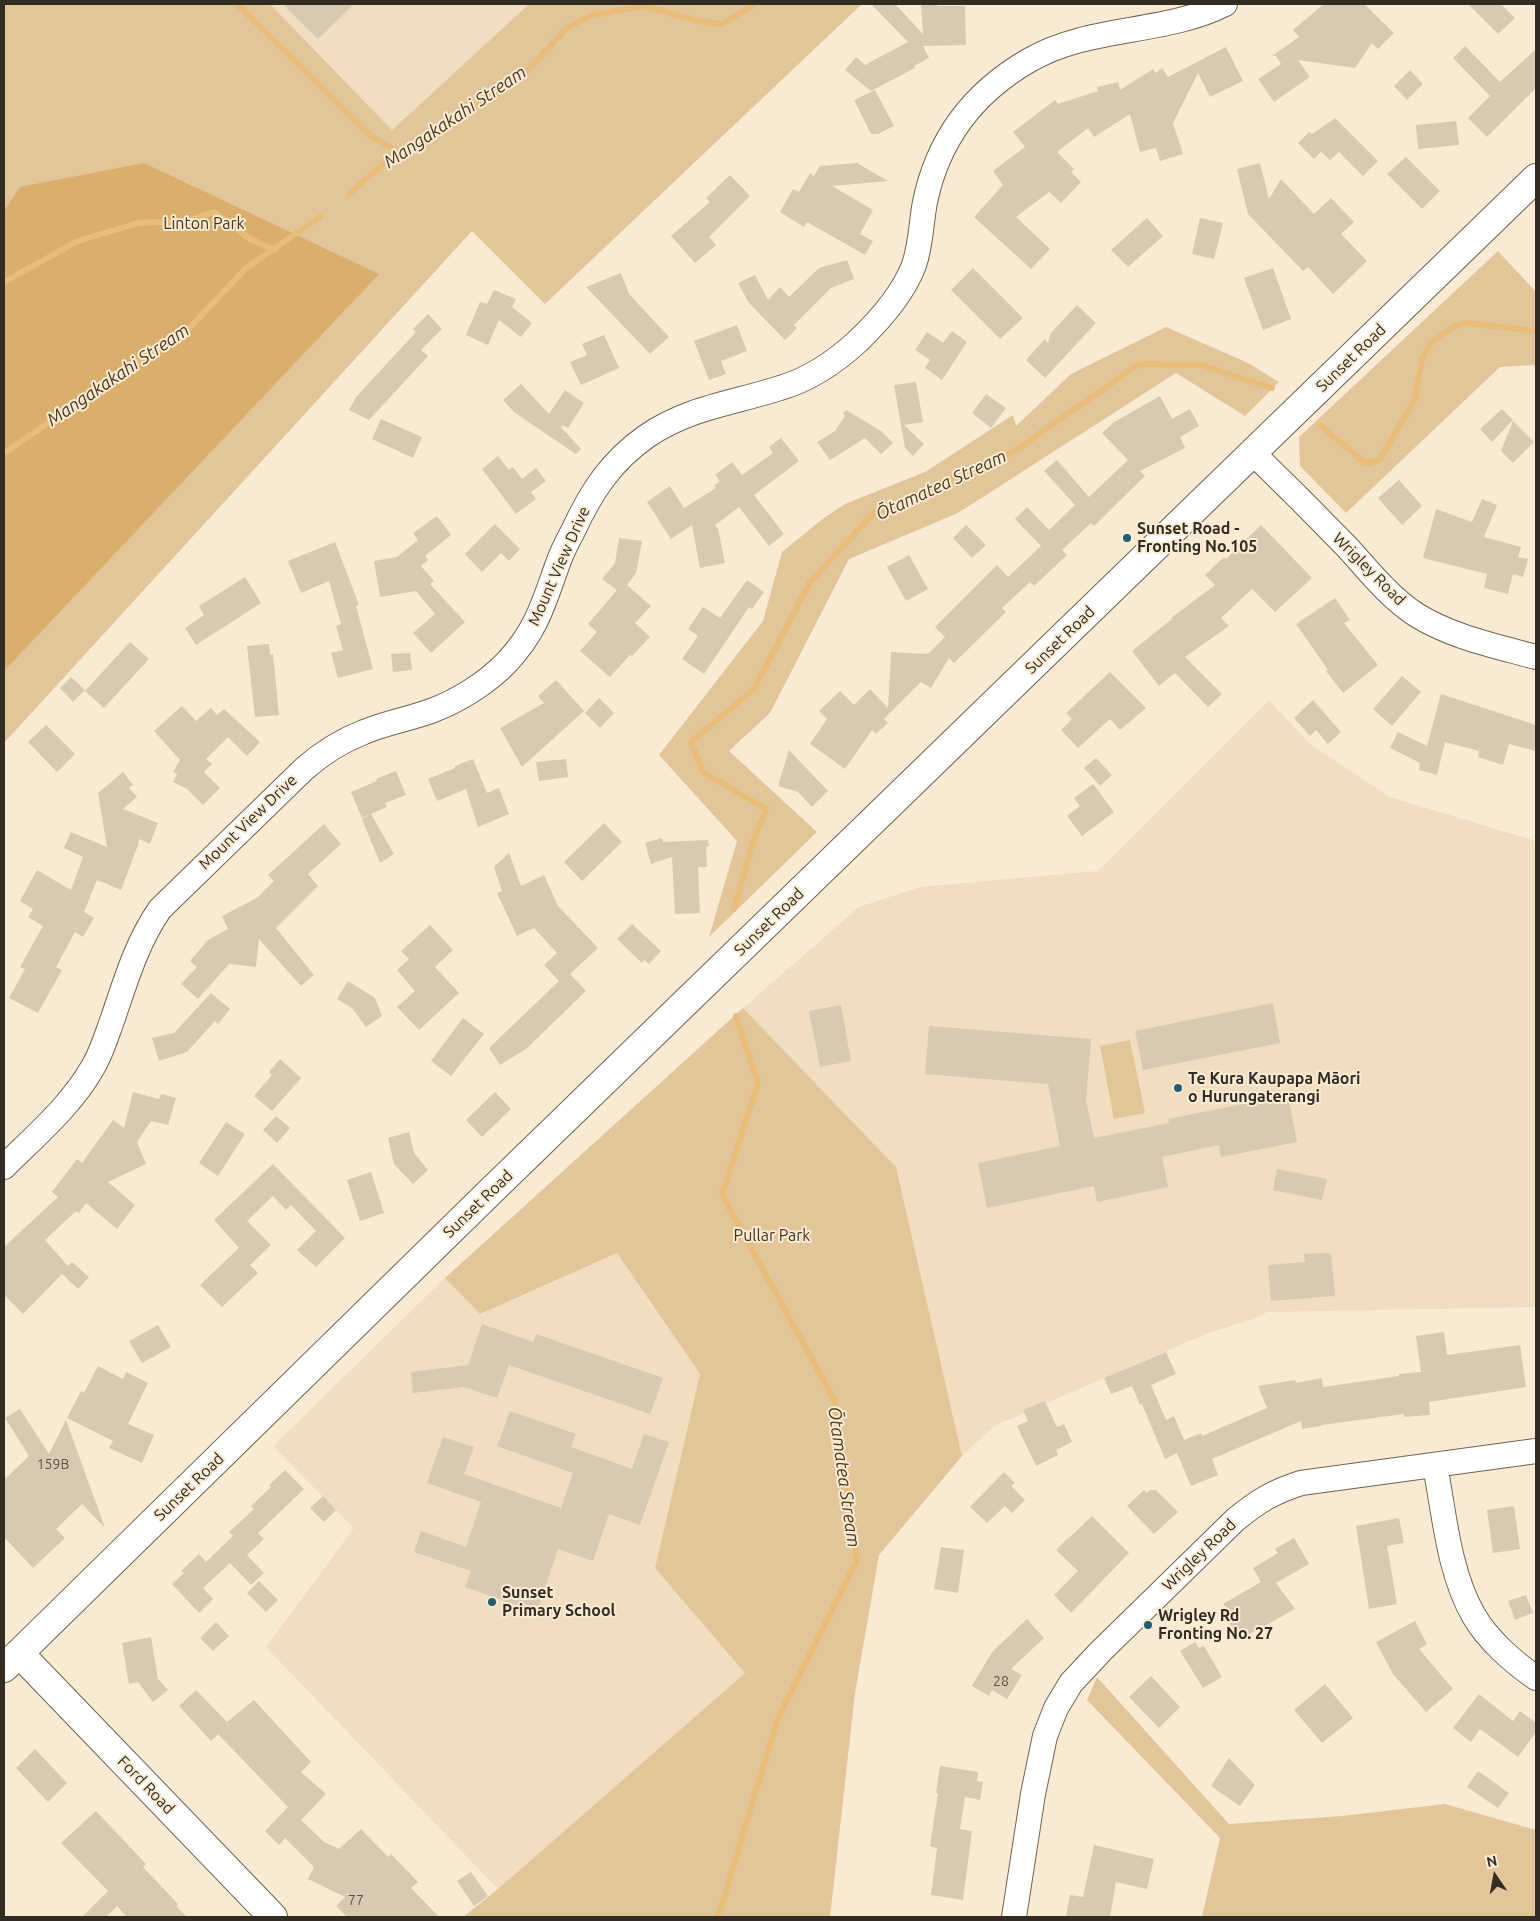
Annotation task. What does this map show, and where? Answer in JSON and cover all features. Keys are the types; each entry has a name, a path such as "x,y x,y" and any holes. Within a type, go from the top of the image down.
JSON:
{"main road":[{"name":"Sunset Road","path":"11,1661 492,1190 1536,178"},
{"name":"Ford Road","path":"11,1661 274,1917"}],"street":[{"name":"Mount View Drive","path":"4,1167 54,1118 78,1091 94,1066 105,1042 137,950 147,928 160,909 325,751 365,731 434,710 485,681 505,664 523,643 537,621 558,564 584,506 597,484 623,455 646,436 671,421 698,410 780,388 807,377 856,343 879,319 897,296 918,253 925,203 937,160 967,110 994,84 1028,61 1055,47 1085,37 1166,24 1214,10 1225,4"},
{"name":"Wrigley Road","path":"1253,453 1293,491 1384,587 1414,614 1444,629 1484,643 1536,657"},
{"name":"Wrigley Road","path":"1014,1917 1033,1794 1046,1736 1056,1708 1071,1683 1101,1651 1235,1520 1257,1502 1280,1490 1301,1483 1536,1451"},
{"path":"1435,1465 1458,1581 1474,1617 1498,1645 1536,1678"}],"shaded area":[{"path":"270,4 529,4 392,130"},
{"name":"Te Kura Kaupapa Māori o Hurungaterangi","path":"1269,700 1310,744 1390,797 1536,841 1536,1307 1267,1312 1257,1318 1208,1333 994,1426 962,1456 896,1167 743,1008 859,907 920,887 1098,871"},
{"name":"Sunset Primary School","path":"617,1253 700,1374 655,1568 745,1673 498,1889 266,1647 354,1528 273,1446 445,1278 480,1314"}],"green space":[{"name":"Linton Park","path":"4,4 270,4 392,130 529,4 862,4 545,304 472,231 4,743"},
{"path":"144,163 379,274 4,671 4,211 20,187"},
{"path":"1498,251 1536,292 1536,368 1534,365 1500,367 1346,513 1300,466 1299,437"},
{"path":"1166,327 1248,363 1279,382 1245,416 1176,373 958,513 849,559 770,713 729,751 817,832 709,937 737,841 659,755 763,621 782,552 825,517 845,504 925,472 1013,415 1016,426 1071,374"},
{"name":"Pullar Park","path":"743,1008 896,1167 962,1456 879,1555 855,1693 830,1917 463,1917 498,1889 745,1673 655,1568 700,1374 617,1253 480,1314 445,1278"},
{"path":"1130,1040 1145,1113 1114,1119 1100,1046"},
{"path":"1097,1677 1229,1824 1342,1816 1445,1804 1536,1830 1536,1917 1202,1917 1220,1838 1087,1700"}],"building":[{"path":"283,4 354,4 318,39"},
{"path":"871,4 895,4 923,34 921,4 965,6 966,45 923,46 929,58 914,66 915,68 871,91 845,70 856,57 865,65 908,42"},
{"path":"1324,4 1364,4 1394,33 1378,49 1372,43 1355,68 1298,60 1310,77 1274,102 1258,79 1281,64 1276,56 1272,56 1299,37 1293,30"},
{"path":"1468,4 1501,4 1515,18 1498,34"},
{"path":"1465,46 1500,82 1536,49 1536,88 1487,137 1468,118 1490,96 1453,58"},
{"path":"1226,47 1243,81 1210,97 1198,73 1173,123 1183,154 1160,161 1156,148 1140,152 1130,114 1094,137 1088,128 1057,152 1074,169 1071,172 1081,182 1061,203 1049,192 1016,217 1050,249 1031,269 974,217 1003,185 993,171 1025,147 1013,132 1055,100 1058,104 1098,91 1097,87 1118,82 1120,90 1153,69 1156,73 1162,68 1168,77"},
{"path":"1410,70 1423,84 1407,100 1394,86"},
{"path":"875,90 894,126 878,134 871,134 854,100"},
{"path":"1335,118 1378,161 1363,176 1339,152 1330,160 1321,152 1314,159 1298,143 1309,132 1312,134"},
{"path":"1456,121 1459,145 1418,149 1416,125"},
{"path":"1406,157 1440,191 1422,209 1387,174"},
{"path":"857,163 888,181 832,186 873,210 860,234 873,241 865,255 807,222 804,227 780,212 793,189 799,192 810,173 814,176 820,166"},
{"path":"1260,163 1269,199 1281,179 1314,214 1331,198 1354,222 1341,234 1367,261 1333,294 1308,267 1303,271 1248,214 1237,169"},
{"path":"730,175 750,196 709,237 716,245 695,263 671,236 710,202 706,198"},
{"path":"1147,218 1163,236 1128,267 1111,250"},
{"path":"1200,218 1223,223 1214,259 1192,254"},
{"path":"847,260 854,279 831,288 794,325 797,328 785,340 749,303 738,283 755,275 768,300 780,287 789,297 819,268"},
{"path":"973,268 1023,318 1000,339 951,290"},
{"path":"1273,268 1291,319 1263,330 1244,278"},
{"path":"621,273 629,294 669,337 650,354 586,287"},
{"path":"494,290 516,299 512,307 532,323 521,337 499,320 488,345 466,335 480,302 487,304"},
{"path":"1077,305 1096,323 1045,378 1026,360 1045,339 1048,343 1051,333"},
{"path":"428,314 442,329 421,350 428,356 369,420 349,410 356,397 416,332 413,329"},
{"path":"737,325 747,351 721,361 726,374 709,380 694,341"},
{"path":"952,331 967,342 942,380 925,368 930,360 915,350 927,332 943,343"},
{"path":"604,335 619,368 581,385 570,362 587,355 582,344"},
{"path":"916,382 923,422 904,425 924,444 913,456 905,448 894,385"},
{"path":"521,384 549,414 565,390 584,403 568,428 562,425 561,427 581,449 576,454 514,412 503,400"},
{"path":"986,394 1006,408 991,428 972,413"},
{"path":"1160,396 1172,419 1190,409 1199,426 1180,437 1185,448 1140,471 1145,476 1094,526 1091,523 1062,550 1067,555 1034,586 1030,582 1002,608 1006,612 954,663 949,658 931,688 921,682 884,719 888,723 876,734 872,730 845,769 810,744 827,719 819,711 840,691 854,705 870,689 888,708 891,652 928,654 945,637 935,627 997,565 1008,577 1041,546 1015,519 1027,507 1049,530 1075,505 1044,471 1057,460 1089,497 1128,460 1102,433 1114,422"},
{"path":"1502,409 1513,420 1492,442 1480,429"},
{"path":"846,410 881,431 893,443 881,454 865,438 830,460 817,442 835,431 845,416 843,414"},
{"path":"381,419 422,437 413,458 372,439"},
{"path":"1513,421 1534,442 1513,463 1501,451"},
{"path":"781,438 799,461 754,495 784,534 769,546 739,507 715,525 718,529 725,563 700,568 692,525 671,539 647,502 670,486 684,508 716,488 714,486 720,481 715,475 732,462 742,475 773,453 769,447"},
{"path":"498,456 509,470 513,467 522,479 536,468 546,481 531,492 536,499 516,514 482,469"},
{"path":"1399,480 1422,506 1402,525 1378,498"},
{"path":"1482,499 1497,505 1484,537 1521,547 1518,557 1528,559 1523,577 1513,574 1508,594 1484,588 1487,574 1423,558 1436,509 1472,522"},
{"path":"437,516 451,535 425,556 428,560 421,566 434,581 430,584 465,622 431,653 413,633 435,614 416,591 380,597 374,561 397,557 418,540 413,533"},
{"path":"495,524 520,549 509,561 501,553 482,572 465,554"},
{"path":"966,525 986,545 972,558 953,538"},
{"path":"1261,525 1312,578 1275,612 1252,589 1221,618 1229,626 1185,657 1222,694 1208,707 1175,673 1159,686 1132,651 1171,618 1215,585 1205,575 1224,557 1226,559"},
{"path":"619,538 642,541 636,573 627,585 651,606 635,623 650,637 610,677 580,651 597,632 588,624 617,590 602,579 615,563"},
{"path":"335,542 359,605 356,606 373,669 338,678 331,653 343,650 336,626 341,624 329,581 301,593 288,561"},
{"path":"909,555 928,589 906,601 887,567"},
{"path":"245,577 261,603 196,645 185,628 204,615 199,606"},
{"path":"747,580 764,592 752,609 749,607 704,674 682,659 698,636 688,629 703,607 720,618"},
{"path":"1335,598 1350,620 1344,623 1378,665 1343,693 1326,671 1328,670 1296,624"},
{"path":"130,642 149,659 104,708 85,691"},
{"path":"269,644 270,655 273,654 279,715 255,717 247,646"},
{"path":"410,653 412,670 393,672 391,654"},
{"path":"1110,672 1146,708 1120,730 1110,719 1078,748 1061,730 1072,719 1066,713"},
{"path":"1402,676 1421,692 1392,726 1373,709"},
{"path":"71,677 85,690 73,702 60,688"},
{"path":"556,680 584,711 522,767 500,728 544,703 538,696"},
{"path":"1441,694 1536,725 1536,751 1509,744 1503,765 1478,757 1479,751 1445,742 1437,775 1419,770 1420,763 1390,748 1398,732 1427,746"},
{"path":"599,698 614,713 600,728 585,713"},
{"path":"1313,700 1341,732 1328,744 1316,730 1310,736 1294,718"},
{"path":"182,706 196,721 211,708 217,715 224,709 260,742 247,756 228,737 206,759 212,764 204,772 220,788 203,805 187,789 173,782 177,774 173,772 180,760 154,731"},
{"path":"46,725 75,754 57,772 28,742"},
{"path":"789,750 828,791 812,807 798,792 778,786"},
{"path":"1096,758 1112,775 1100,786 1084,768"},
{"path":"473,759 487,793 499,788 509,814 478,827 466,789 437,801 428,779"},
{"path":"566,759 568,777 539,781 536,762"},
{"path":"396,771 406,795 385,803 387,807 362,818 351,792"},
{"path":"123,772 133,785 129,788 137,797 123,809 158,823 150,844 139,839 121,890 97,880 84,912 94,918 83,937 75,932 56,967 62,970 38,1013 9,998 25,969 20,967 43,926 28,917 33,909 20,901 37,870 71,890 83,857 64,848 71,832 107,847 98,793"},
{"path":"1093,784 1114,812 1082,836 1067,816 1080,806 1074,798"},
{"path":"371,814 394,854 380,863 362,819"},
{"path":"604,823 622,842 582,881 564,862"},
{"path":"324,824 341,844 308,874 318,886 276,928 314,975 301,986 259,939 256,967 229,964 198,999 181,984 197,967 190,961 208,940 228,929 222,916 257,898 274,881 268,875"},
{"path":"662,838 663,842 708,840 709,846 706,847 707,867 698,867 700,913 675,914 672,857 651,864 645,843"},
{"path":"509,853 521,886 544,875 558,906 598,948 570,974 586,991 526,1049 500,1065 489,1048 559,981 544,965 557,953 534,928 517,936 497,893 502,891 494,867"},
{"path":"632,924 661,951 649,964 644,960 642,963 617,939"},
{"path":"430,925 453,950 435,967 459,993 419,1030 397,1007 415,991 397,970 409,959 401,951"},
{"path":"348,981 375,998 382,1016 366,1027 352,1008 337,999"},
{"path":"211,993 230,1009 218,1024 215,1021 187,1052 159,1061 152,1038 174,1033"},
{"path":"1273,1003 1280,1043 1143,1070 1135,1031"},
{"path":"841,1005 851,1061 820,1067 809,1011"},
{"path":"463,1018 484,1034 451,1076 431,1061"},
{"path":"929,1026 1091,1039 1086,1100 1094,1138 1169,1123 1168,1119 1288,1095 1297,1142 1221,1157 1219,1145 1162,1157 1168,1187 1097,1202 1094,1186 987,1208 978,1163 1060,1146 1048,1084 925,1074"},
{"path":"280,1059 301,1078 272,1111 254,1096 272,1075 269,1072"},
{"path":"133,1092 159,1099 161,1094 176,1098 168,1125 151,1121 137,1142 146,1164 108,1182 135,1205 117,1229 86,1203 79,1213 76,1211 45,1240 68,1266 72,1262 89,1277 78,1289 62,1274 23,1314 4,1295 4,1247 58,1197 52,1192 77,1159 82,1163 113,1120 124,1128"},
{"path":"495,1092 511,1109 482,1137 466,1120"},
{"path":"276,1116 290,1128 277,1143 263,1130"},
{"path":"226,1122 245,1134 218,1176 199,1163"},
{"path":"409,1132 414,1153 428,1170 413,1184 394,1164 388,1138"},
{"path":"273,1164 345,1238 316,1267 297,1250 316,1231 291,1205 286,1210 273,1196 247,1221 271,1245 250,1265 258,1273 222,1307 200,1285 239,1248 214,1220"},
{"path":"1277,1169 1327,1179 1322,1200 1273,1190"},
{"path":"371,1172 384,1213 360,1221 347,1180"},
{"path":"1331,1253 1335,1296 1271,1301 1268,1265 1305,1262 1304,1254"},
{"path":"482,1324 533,1342 536,1334 663,1378 650,1414 509,1365 497,1398 464,1387 413,1393 411,1372 468,1365"},
{"path":"158,1325 171,1347 142,1363 129,1341"},
{"path":"1444,1332 1447,1355 1520,1345 1526,1387 1429,1402 1430,1415 1404,1417 1404,1414 1302,1429 1301,1421 1212,1459 1218,1475 1191,1486 1177,1453 1165,1459 1142,1404 1140,1405 1132,1386 1111,1394 1104,1378 1166,1352 1176,1374 1151,1385 1166,1420 1174,1416 1184,1440 1201,1433 1202,1436 1267,1408 1258,1386 1295,1380 1296,1383 1322,1378 1323,1387 1421,1372 1416,1336"},
{"path":"98,1366 123,1379 126,1372 148,1383 128,1424 154,1435 142,1463 109,1448 113,1441 67,1418 81,1391 84,1393"},
{"path":"1045,1401 1057,1427 1064,1424 1072,1442 1056,1450 1058,1455 1036,1466 1017,1426 1028,1421 1023,1410"},
{"path":"20,1409 49,1454 66,1420 105,1528 82,1504 56,1529 65,1538 33,1568 4,1537 4,1480 29,1456 5,1418"},
{"path":"510,1411 576,1434 571,1447 632,1469 644,1434 669,1442 640,1525 609,1514 593,1561 558,1549 537,1612 465,1587 471,1571 414,1552 421,1531 466,1547 481,1502 427,1483 443,1437 474,1447 464,1474 561,1508 573,1473 497,1446"},
{"path":"285,1470 304,1489 258,1533 264,1539 247,1555 264,1573 251,1585 230,1563 203,1588 213,1599 199,1613 172,1584 184,1573 181,1571 199,1554 206,1562 233,1536 229,1532 254,1509 251,1506"},
{"path":"1004,1472 1015,1483 1011,1486 1025,1500 1012,1513 1005,1506 987,1523 970,1507"},
{"path":"1144,1490 1147,1493 1150,1490 1156,1490 1178,1512 1154,1534 1127,1506"},
{"path":"323,1496 336,1510 324,1522 310,1508"},
{"path":"1514,1506 1520,1549 1493,1553 1487,1510"},
{"path":"1092,1516 1129,1553 1071,1613 1054,1595 1078,1571 1056,1550 1068,1538 1070,1540 1069,1538"},
{"path":"1399,1518 1404,1543 1387,1546 1397,1604 1369,1609 1356,1526"},
{"path":"1294,1538 1309,1564 1276,1583 1295,1609 1239,1640 1227,1619 1232,1614 1223,1604 1261,1582 1253,1568 1278,1553 1275,1549"},
{"path":"941,1547 964,1550 958,1593 934,1589"},
{"path":"259,1581 278,1600 266,1612 247,1593"},
{"path":"1526,1595 1533,1613 1515,1620 1508,1601"},
{"path":"1027,1619 1044,1638 1011,1669 1022,1675 1007,1699 992,1690 989,1696 972,1686 992,1652"},
{"path":"1415,1621 1427,1644 1419,1649 1453,1689 1426,1712 1393,1674 1376,1642"},
{"path":"216,1622 229,1636 213,1651 200,1638"},
{"path":"151,1637 158,1679 168,1690 153,1702 138,1682 129,1684 122,1643"},
{"path":"1195,1642 1199,1648 1204,1646 1222,1677 1203,1688 1180,1651"},
{"path":"1151,1676 1180,1707 1159,1728 1129,1697"},
{"path":"1325,1684 1353,1718 1322,1743 1294,1710"},
{"path":"196,1690 227,1722 254,1700 311,1762 301,1772 326,1794 301,1820 324,1842 339,1849 361,1829 388,1857 391,1854 418,1882 411,1888 439,1917 347,1917 336,1906 345,1897 308,1879 314,1867 285,1838 279,1845 265,1831 288,1807 218,1734 211,1741 179,1706"},
{"path":"1479,1694 1513,1721 1520,1711 1536,1723 1536,1732 1518,1757 1480,1729 1471,1742 1453,1728"},
{"path":"35,1749 67,1783 48,1802 16,1768"},
{"path":"1229,1758 1255,1785 1240,1806 1211,1786"},
{"path":"940,1766 978,1772 977,1781 983,1782 980,1800 965,1797 960,1829 972,1831 963,1900 931,1895 937,1848 930,1846"},
{"path":"1478,1771 1509,1793 1498,1808 1467,1787"},
{"path":"96,1811 146,1864 143,1867 178,1904 176,1906 187,1917 127,1917 117,1906 106,1917 82,1917 108,1891 61,1843"},
{"path":"1094,1845 1154,1859 1147,1889 1116,1882 1110,1917 1066,1917 1070,1895 1083,1897"},
{"path":"471,1872 488,1896 474,1906 457,1881"}],"waterway":[{"path":"237,4 373,138 403,154"},
{"name":"Mangakakahi Stream","path":"349,194 382,165 403,154 523,75 568,27 593,15 644,6 694,20 721,24 753,4"},
{"path":"4,282 78,241 138,223 187,221 214,212 250,239 274,250"},
{"name":"Mangakakahi Stream","path":"4,453 156,350 182,336 246,268 320,217"},
{"name":"Ōtamatea Stream","path":"1321,426 1364,462 1370,463 1380,459 1415,399 1422,359 1431,342 1453,327 1466,323 1536,331"},
{"name":"Ōtamatea Stream","path":"734,909 753,842 766,809 703,772 691,742 754,689 810,582 874,513 1016,450 1139,364 1202,365 1272,388"},
{"name":"Ōtamatea Stream","path":"716,1917 720,1910 778,1718 857,1560 835,1401 722,1195 758,1083 736,1016"}],"place":[{"name":"Sunset Road - Fronting No.105","path":"1127,538"},
{"name":"Te Kura Kaupapa Māori o Hurungaterangi","path":"1178,1088"},
{"name":"Sunset Primary School","path":"492,1602"},
{"name":"Wrigley Rd Fronting No. 27","path":"1148,1625"}]}
